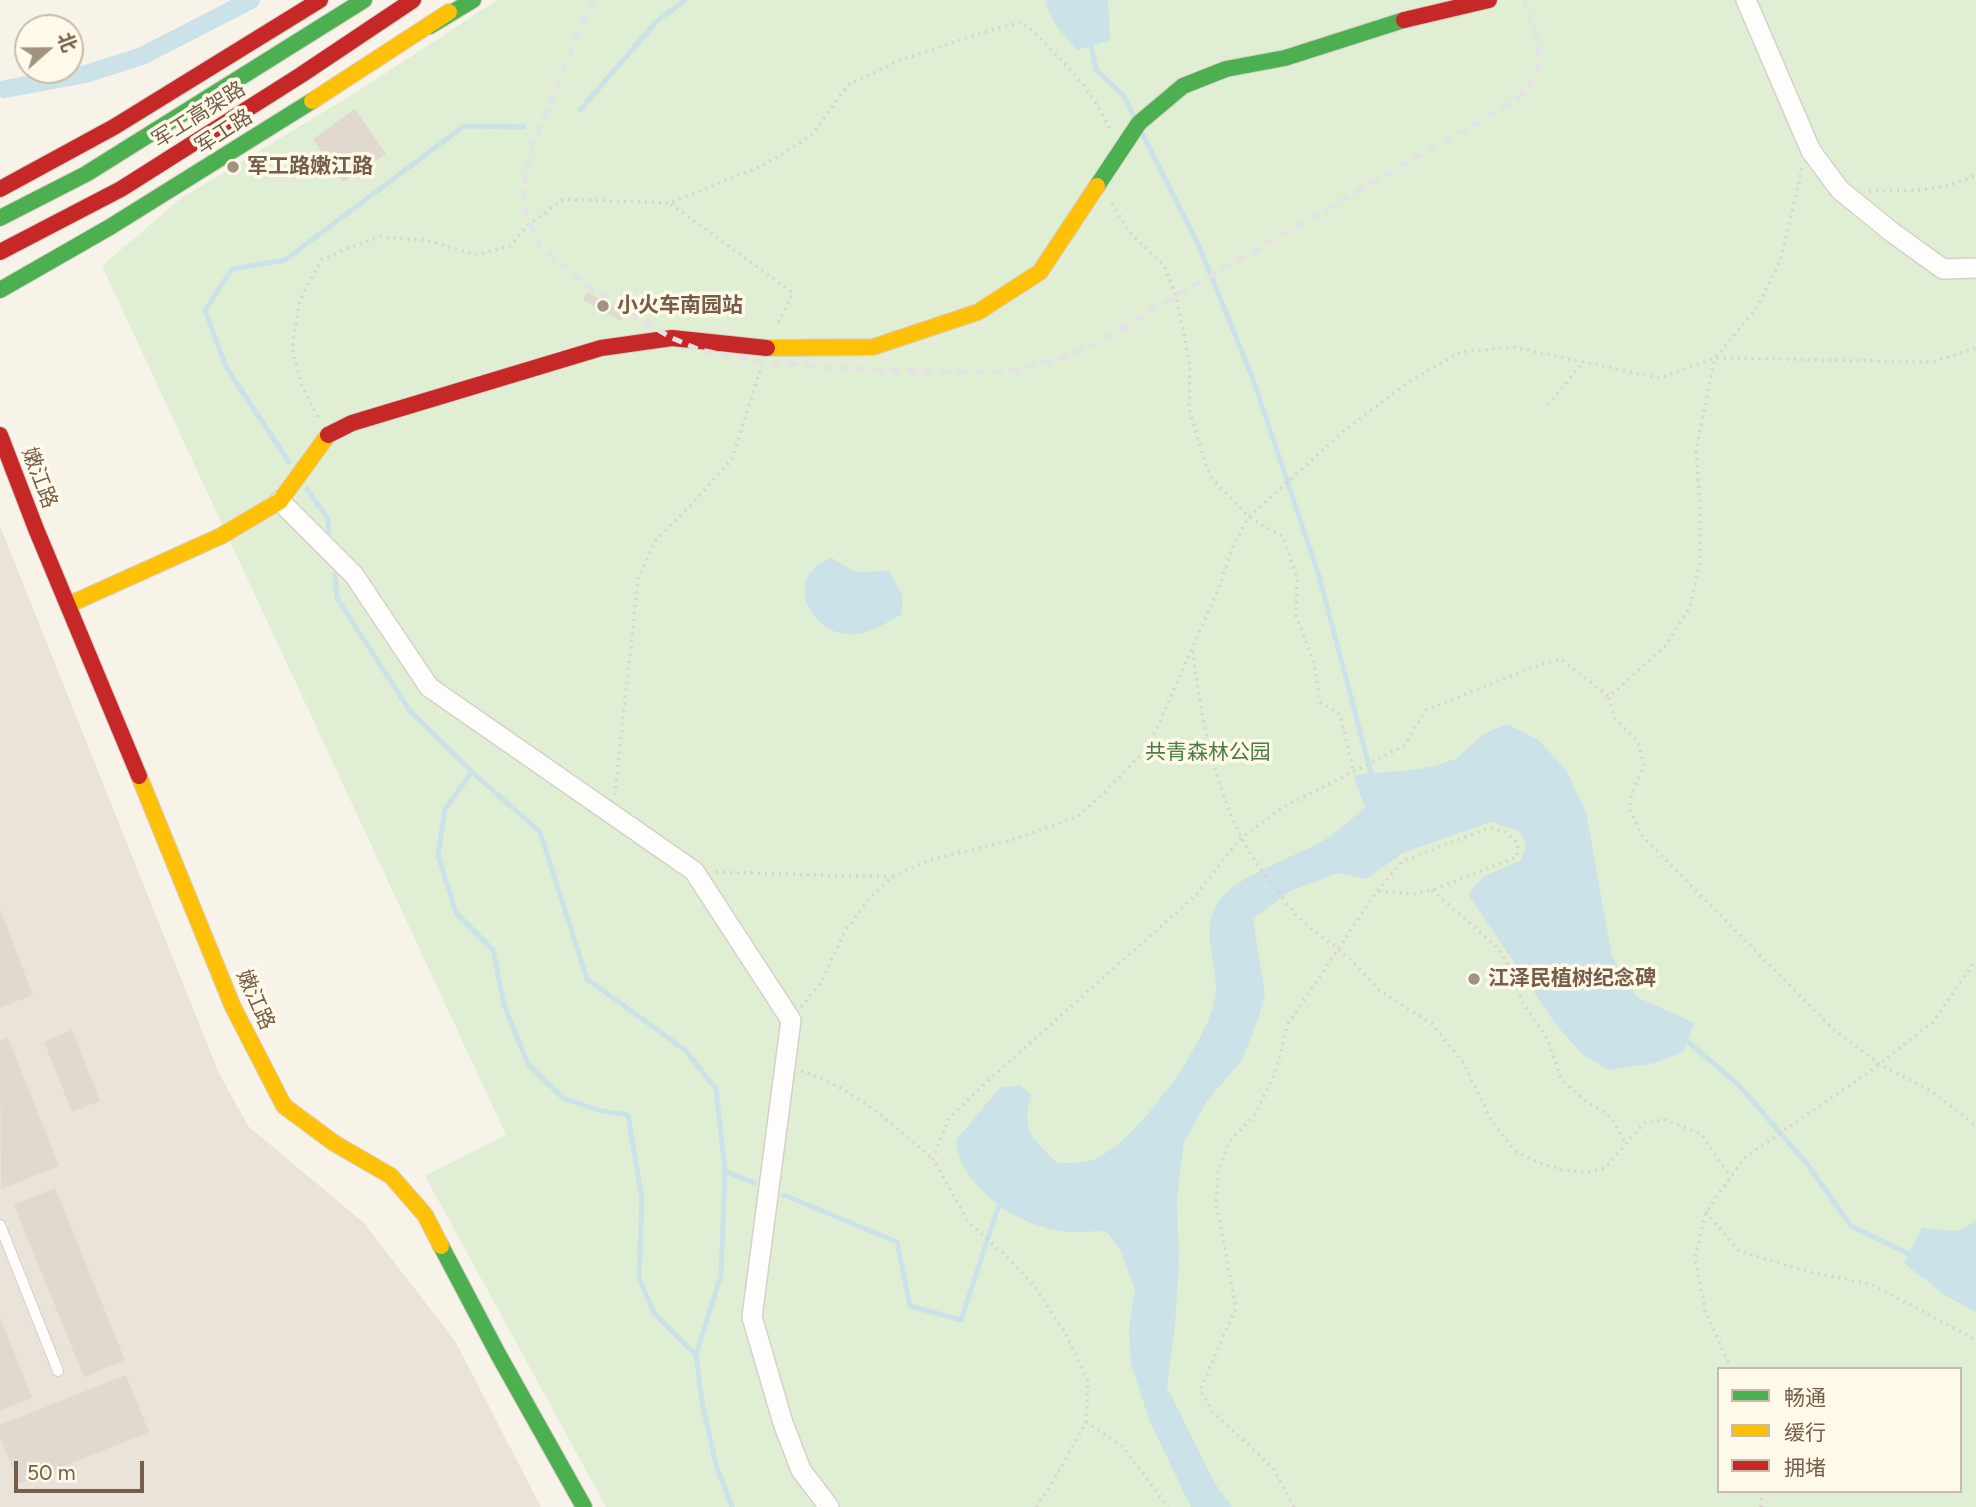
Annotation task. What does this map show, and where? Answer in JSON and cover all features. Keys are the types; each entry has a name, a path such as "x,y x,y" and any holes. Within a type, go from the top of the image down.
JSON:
{"main road":[{"path":"0,189 114,127 320,0"},
{"name":"军工高架路","path":"0,218 86,174 364,0"},
{"name":"军工高架路","path":"0,252 121,188 414,0"},
{"name":"军工路","path":"0,290 102,233 430,26 464,0"},
{"path":"430,26 473,0"},
{"path":"68,605 221,536 280,501 327,435 365,419 601,348 672,338 766,348 873,347 978,312 1040,272 1139,124 1183,86 1226,69 1285,58 1420,15 1489,0"},
{"name":"嫩江路","path":"0,435 233,1007 278,1095 284,1106 334,1143 391,1176 425,1215 498,1354 584,1507"}],"street":[{"path":"1746,0 1811,151 1840,190 1943,269 1976,268"},
{"path":"280,501 354,575 429,687 694,871 791,1020 752,1317 783,1423 801,1470 829,1507"}],"lane":[{"path":"0,1225 58,1371"}],"path":[{"path":"327,435 302,386 292,349 300,300 321,260 348,248 380,237 427,240 475,255 510,246 529,224 564,198 670,203 764,165 811,136 848,85 898,61 1023,22 1070,68 1104,116 1119,154"},
{"path":"1609,697 1665,646 1690,607 1700,562 1696,450 1714,358 1758,306 1781,259 1807,141"},
{"path":"1840,190 1908,191 1951,186 1976,175"},
{"path":"1101,183 1129,232 1164,265 1180,308 1190,366 1189,409 1209,475 1249,517 1283,537 1297,578 1296,616 1314,662 1320,702 1340,714 1355,769"},
{"path":"613,815 638,579 655,541 732,459 766,348 793,293 670,203"},
{"path":"791,1020 822,981 845,931 869,899 892,877 929,860 1012,840 1077,817 1104,793 1149,746 1218,590 1233,546 1249,517 1345,430 1413,379 1461,352 1514,347 1659,378 1714,358 1933,362 1976,348"},
{"path":"1548,405 1583,362"},
{"path":"1192,649 1199,701 1211,750 1241,838 1294,913 1359,968 1378,990 1432,1024 1463,1062 1492,1121 1515,1151 1561,1170 1589,1172 1605,1168 1646,1121 1666,1120 1701,1134 1731,1177"},
{"path":"933,1158 949,1118 1196,895 1241,838 1285,806 1404,746 1426,710 1533,667 1562,659 1609,697 1614,717 1638,742 1644,765 1632,793 1629,808 1643,837 1832,1028 1879,1064 1933,1092 1976,1126"},
{"path":"1294,1507 1273,1468 1213,1412 1200,1390 1236,1308 1216,1202 1218,1172 1229,1142 1255,1115 1275,1073 1288,1024 1377,891 1403,861 1489,828 1504,831 1518,843 1517,857 1433,890 1413,894 1377,891"},
{"path":"694,871 892,877"},
{"path":"1433,890 1498,948 1513,973 1523,1003 1548,1040 1561,1079 1582,1098 1612,1117 1626,1145"},
{"path":"1730,1367 1705,1310 1695,1259 1706,1212 1744,1158 1879,1064 1933,1022 1976,960"},
{"path":"786,1066 823,1077 867,1106 933,1158 968,1222 1033,1284 1065,1333 1088,1381 1086,1422 1036,1507"},
{"path":"1706,1212 1739,1251 1808,1272 1871,1284 1976,1340"},
{"path":"1086,1422 1122,1447 1168,1507"}],"shaded area":[{"path":"0,526 218,1071 248,1126 364,1223 455,1341 541,1507 0,1507"}],"green space":[{"name":"共青森林公园","path":"497,0 1976,0 1976,1507 606,1507 425,1176 506,1135 102,266 180,199 366,86"}],"water":[{"path":"1045,0 1108,0 1110,40 1078,50 1054,21"},
{"path":"832,558 855,572 889,571 902,594 902,614 858,634 827,628 816,618 808,605 805,592 807,578 816,567"},
{"path":"1507,724 1538,740 1566,770 1586,812 1612,957 1637,997 1694,1023 1683,1052 1655,1063 1608,1070 1582,1054 1554,1022 1468,894 1484,876 1521,860 1526,845 1519,831 1490,822 1403,853 1366,879 1338,873 1290,891 1253,919 1265,994 1242,1060 1207,1101 1184,1142 1177,1198 1179,1263 1167,1387 1214,1482 1232,1507 1191,1507 1150,1422 1131,1363 1129,1329 1135,1290 1121,1251 1106,1231 1073,1232 1052,1229 1036,1225 1006,1210 979,1188 969,1175 960,1159 956,1140 1000,1088 1020,1085 1031,1094 1027,1117 1030,1133 1057,1163 1089,1161 1115,1146 1153,1108 1189,1058 1202,1033 1212,1010 1216,991 1210,924 1218,902 1226,893 1250,876 1325,839 1365,807 1353,775 1435,766 1457,758 1484,734"},
{"path":"1976,1222 1976,1313 1942,1293 1904,1263 1922,1228 1957,1231"}],"building":[{"path":"355,109 386,154 343,182 313,139"},
{"name":"小火车南园站","path":"587,292 624,312 620,321 583,300"},
{"path":"0,909 33,995 0,1008"},
{"path":"72,1030 100,1101 72,1112 44,1042"},
{"path":"8,1038 59,1166 1,1189 0,1041"},
{"path":"55,1188 125,1360 84,1377 14,1205"},
{"path":"0,1317 32,1398 0,1410"},
{"path":"126,1375 149,1432 19,1484 0,1437 0,1425"}],"waterway":[{"path":"5,89 86,74 142,56 251,0"},
{"path":"580,110 656,22 685,0"},
{"path":"1090,41 1096,70 1123,95 1135,118"},
{"path":"289,462 226,367 205,310 232,269 285,260 464,126 524,127"},
{"path":"1142,133 1199,246 1253,379 1319,576 1371,773"},
{"path":"307,489 328,519 329,531"},
{"path":"335,575 337,598 410,711 472,772 540,832 587,979 685,1050 716,1089 725,1171 754,1183"},
{"path":"472,772 445,809 438,855 456,913 493,950 504,1005 528,1064 563,1098 602,1111 628,1115 642,1199 639,1278 654,1313 696,1355 702,1402 716,1465 732,1507"},
{"path":"1687,1041 1739,1085 1807,1164 1851,1226 1909,1254"},
{"path":"696,1355 721,1275 725,1171"},
{"path":"784,1195 897,1242 910,1306 961,1320 1001,1199"}],"railway":[{"path":"594,0 585,16 532,148 527,169 523,193 525,211 539,245 585,285 672,338 700,350 762,362 870,370 985,372 1017,370 1071,355 1098,343 1511,103 1524,91 1538,68 1537,43 1524,0"}],"traffic: fast":[{"path":"0,218 86,174 364,0"},
{"path":"430,26 473,0"},
{"path":"1097,186 1139,123 1183,86 1226,69 1285,58 1404,20"},
{"path":"0,290 110,227 312,101"},
{"path":"441,1246 584,1507"}],"traffic: slow":[{"path":"312,101 449,12"},
{"path":"767,348 873,347 978,312 1040,272 1097,186"},
{"path":"68,605 221,536 280,501 328,435"},
{"path":"139,776 233,1007 284,1106 334,1143 391,1176 425,1215 441,1246"}],"traffic: jam":[{"path":"0,189 114,127 320,0"},
{"path":"0,252 121,189 301,75 413,0"},
{"path":"1404,20 1489,0"},
{"path":"328,435 352,423 601,348 672,338 767,348"},
{"path":"0,435 36,529 139,776"}],"place":[{"name":"军工路嫩江路","path":"233,167"},
{"name":"小火车南园站","path":"603,306"},
{"name":"江泽民植树纪念碑","path":"1474,979"}]}
